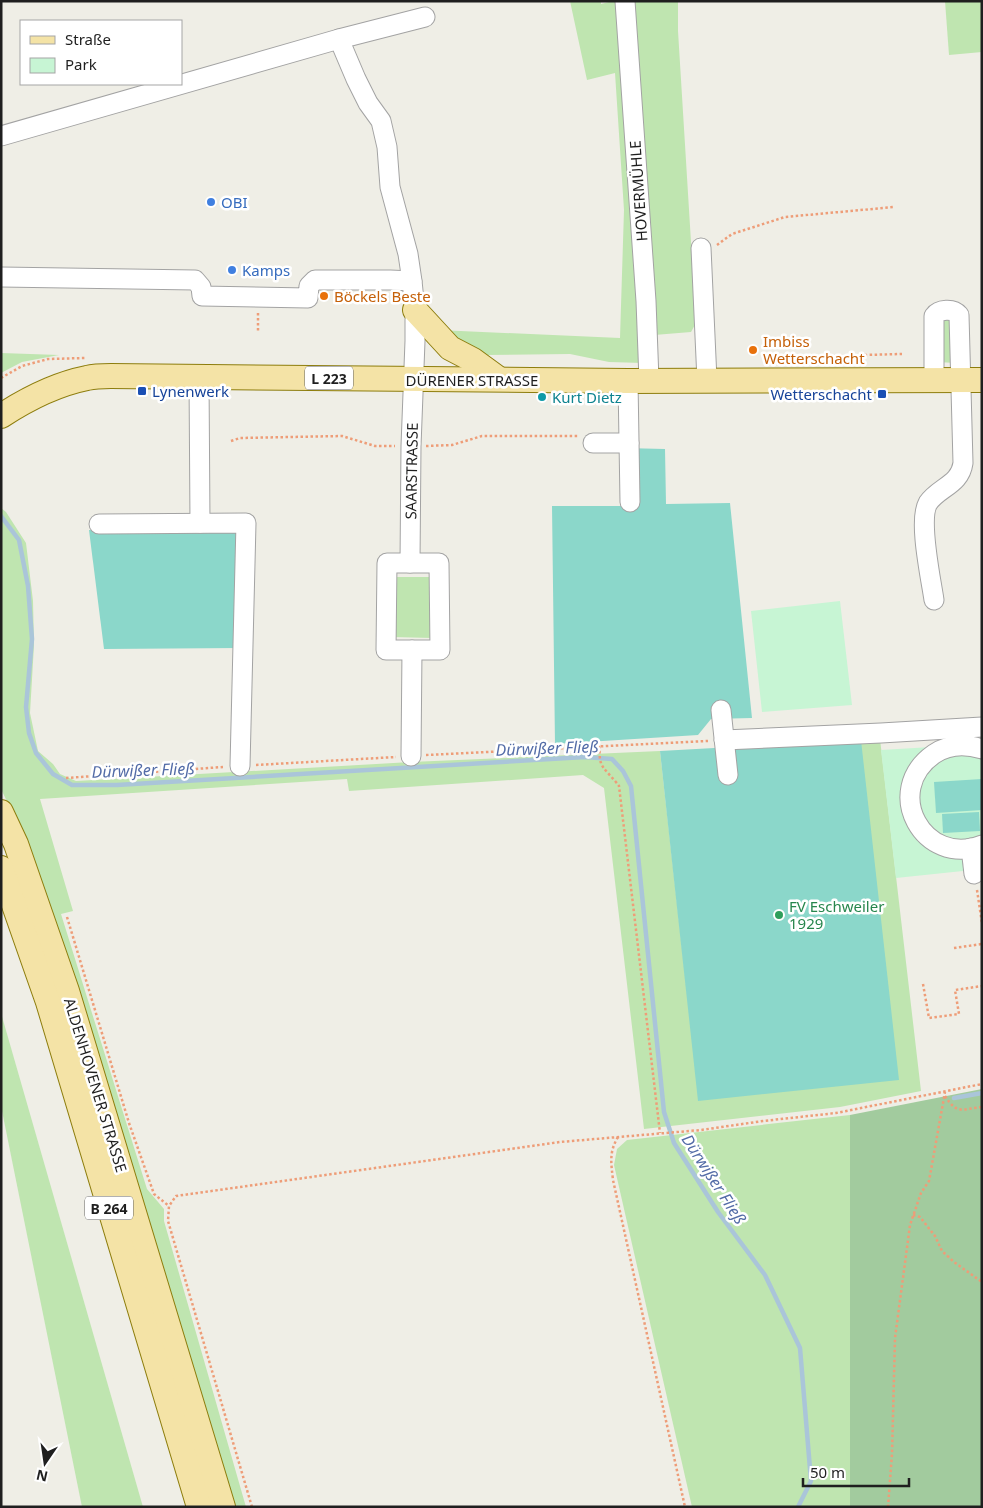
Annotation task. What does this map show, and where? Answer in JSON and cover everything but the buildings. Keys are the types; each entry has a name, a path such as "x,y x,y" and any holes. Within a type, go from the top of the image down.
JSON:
{"main road":[{"path":"415,310 450,348 473,360 499,379"},
{"name":"DÜRENER STRASSE","path":"1,416 39,395 68,383 89,377 111,376 413,380 971,380"},
{"name":"ALDENHOVENER STRASSE","path":"1,812 16,844 67,990 223,1507"},
{"name":"ALDENHOVENER STRASSE","path":"1,868 48,1002 198,1507"}],"street":[{"name":"HOVERMÜHLE","path":"625,1 646,301 629,443 630,502"},
{"path":"182,84 340,39 426,17"},
{"name":"SAARSTRASSE","path":"340,39 356,80 368,103 381,121 387,147 390,187 408,254 412,281 415,310 410,563"},
{"path":"1,136 179,85"},
{"path":"701,253 707,380"},
{"path":"1,277 195,280 201,287 202,296 308,298 309,286 315,280 412,281"},
{"path":"934,380 933,319 935,313 946,310 957,312 971,380 962,470 955,480 929,502 926,508 925,538 934,600"},
{"path":"199,378 200,523"},
{"path":"593,443 629,443"},
{"path":"98,524 246,523 240,766"},
{"path":"387,563 410,563 440,563 440,650 386,650 387,563"},
{"path":"411,756 412,650"},
{"path":"721,710 728,775"},
{"path":"974,874 976,847 956,849 934,842 918,825 911,810 910,791 914,776 924,761 959,736 982,726"},
{"path":"724,740 881,733 959,736 982,749"}],"path":[{"path":"701,253 732,234 785,217 894,207"},
{"path":"763,360 783,357 902,354"},
{"path":"385,758 724,740"},
{"path":"599,746 603,767 619,786 660,1133"},
{"path":"974,874 982,923"},
{"path":"66,916 129,1123 154,1194 169,1206"},
{"path":"954,948 982,944"},
{"path":"923,984 930,1018 959,1014 955,990 982,986"},
{"path":"252,1507 168,1221 169,1206 176,1196 560,1142 701,1130 836,1113 982,1084"},
{"path":"888,1507 891,1483 895,1338 910,1225 921,1193 929,1181 945,1092"},
{"path":"945,1096 951,1106 958,1110 982,1107"},
{"path":"618,1137 610,1157 613,1180 685,1507"},
{"path":"913,1215 920,1217 936,1236 942,1251 982,1282"}],"green space":[{"path":"570,1 601,1 601,4 613,1 678,1 678,31 696,323 691,332 642,336 643,363 609,362 570,354 485,355 438,330 620,338 624,210 615,73 587,80"},
{"path":"945,1 982,1 982,52 949,55"},
{"path":"953,314 956,363 937,362 938,316"},
{"path":"1,353 59,355 22,362 1,373"},
{"path":"1,508 6,512 26,543 33,601 34,645 30,713 38,751 53,764 60,774 76,781 411,762 660,751 699,1101 861,740 880,739 921,1091 840,1107 644,1129 604,788 583,775 349,791 347,779 40,799 73,911 61,914 147,1189 164,1209 164,1221 246,1507 231,1507 79,989 26,841 1,789"},
{"path":"393,577 432,577 432,638 393,637"},
{"path":"840,601 852,705 762,712 751,611"},
{"path":"982,744 982,869 896,878 881,750"},
{"path":"1,1013 143,1507 82,1507 1,1106"},
{"path":"982,1089 982,1507 850,1507 850,1115"},
{"path":"850,1115 850,1507 692,1507 614,1165 617,1149 627,1140"}],"shaded area":[{"path":"624,448 665,449 666,504 730,503 752,718 711,719 698,735 555,744 552,506 624,506"},
{"path":"89,530 240,530 239,648 104,649"},
{"name":"FV Eschweiler 1929","path":"861,740 899,1080 698,1101 660,751"},
{"path":"982,779 982,810 936,813 934,782"},
{"path":"979,812 980,831 943,833 942,814"}],"waterway":[{"name":"Dürwißer Fließ","path":"1,516 19,540 28,586 32,639 26,707 29,733 36,753 53,774 72,785 117,785 585,757 612,759 623,771 631,786 664,1112 674,1143 718,1212 765,1275 800,1348 811,1481 798,1507"},
{"path":"954,1098 982,1093"}],"place":[{"name":"OBI","path":"211,202"},
{"name":"Kamps","path":"232,270"},
{"name":"Böckels Beste","path":"324,296"},
{"name":"Imbiss Wetterschacht","path":"753,350"},
{"name":"Lynenwerk","path":"142,391"},
{"name":"Wetterschacht","path":"882,394"},
{"name":"Kurt Dietz","path":"542,397"},
{"name":"FV Eschweiler 1929","path":"779,915"}]}
